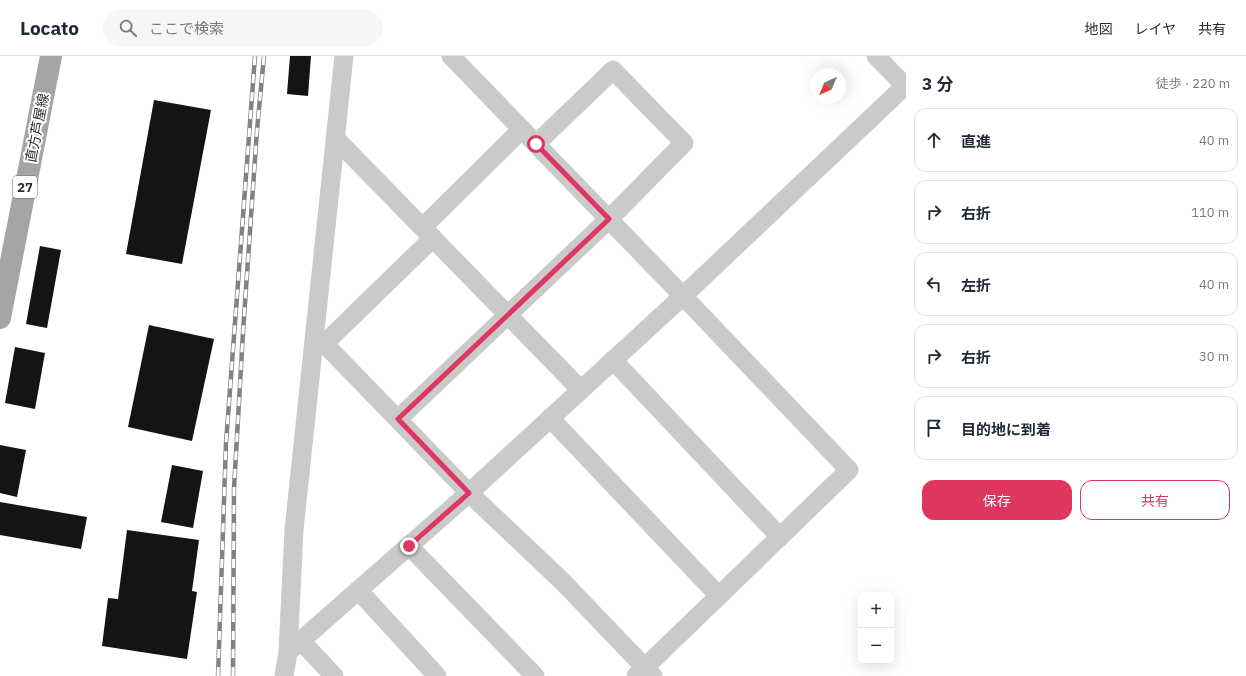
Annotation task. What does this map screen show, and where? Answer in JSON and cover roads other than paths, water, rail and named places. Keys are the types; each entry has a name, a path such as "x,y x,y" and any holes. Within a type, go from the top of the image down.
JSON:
{"main road":[{"name":"直方芦屋線","path":"0,318 51,56"}],"street":[{"path":"284,676 294,647 294,530 320,339 335,138 344,56"},
{"path":"320,339 469,493 563,582 645,673 719,596 849,470 451,56"},
{"path":"294,647 469,493 581,390 683,296 905,85 876,56"},
{"path":"398,419 609,219 684,143 613,70 536,144"},
{"path":"320,339 428,233 522,129"},
{"path":"335,138 581,390"},
{"path":"613,360 780,537"},
{"path":"550,418 719,596"},
{"path":"409,546 535,676"},
{"path":"358,590 437,676"},
{"path":"294,647 334,676"}],"railway":[{"path":"218,676 226,443 255,56"},
{"path":"233,676 234,489 243,332 257,130 264,56"}]}
